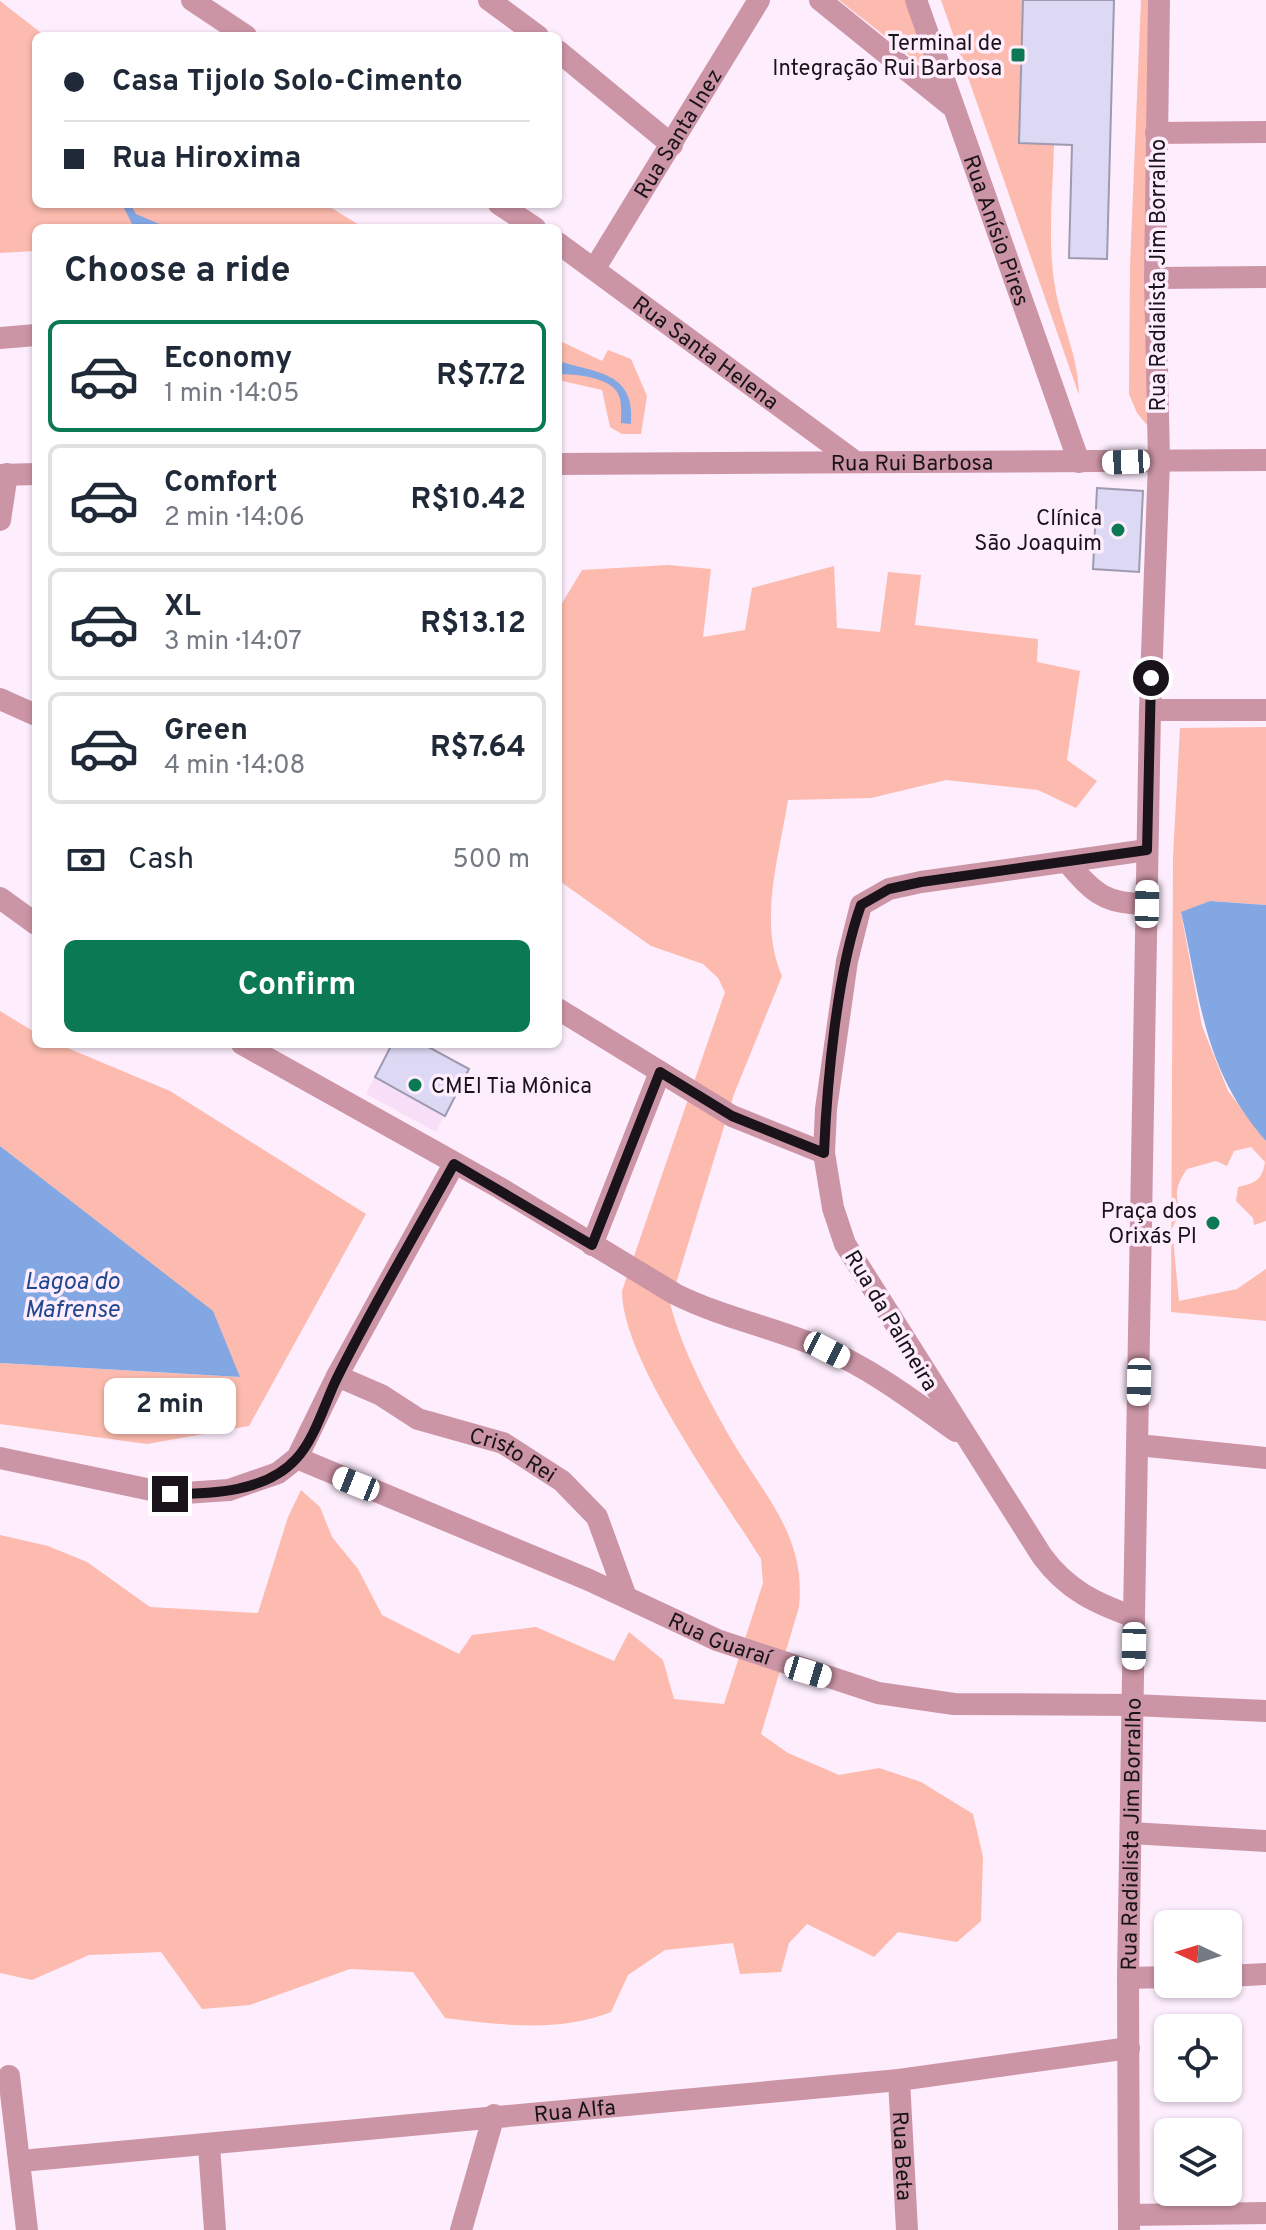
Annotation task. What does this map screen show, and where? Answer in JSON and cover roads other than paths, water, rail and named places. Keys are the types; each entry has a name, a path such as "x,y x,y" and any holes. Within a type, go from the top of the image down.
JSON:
{"street":[{"path":"192,0 240,32"},
{"path":"489,0 533,32"},
{"name":"Rua Santa Inez","path":"595,268 759,0"},
{"path":"820,0 950,105"},
{"name":"Rua Anísio Pires","path":"916,0 950,105 1079,462"},
{"name":"Rua Radialista Jim Borralho","path":"1129,2222 1128,1978 1147,850 1159,461 1155,278 1159,0"},
{"path":"562,54 672,145"},
{"path":"1156,133 1266,132"},
{"path":"505,208 529,224"},
{"name":"Rua Santa Helena","path":"562,246 853,460"},
{"path":"1155,278 1266,277"},
{"path":"0,338 32,335"},
{"name":"Rua Rui Barbosa","path":"562,464 1266,460"},
{"path":"0,520 4,474 32,474"},
{"path":"0,699 32,713"},
{"path":"1150,710 1266,710"},
{"name":"Rua da Palmeira","path":"1134,1617 1095,1603 1062,1581 963,1436 845,1244 833,1208 824,1153 826,1109 847,961 861,905 889,889 921,882 1147,850"},
{"path":"1067,862 1103,898 1120,904 1147,904"},
{"path":"0,898 32,921"},
{"path":"562,1011 732,1116 824,1153"},
{"path":"249,1048 675,1294 705,1309 827,1350 894,1388 963,1436"},
{"path":"592,1245 660,1072"},
{"path":"0,1458 170,1494 195,1494 254,1484 278,1473 297,1458 337,1376 454,1164"},
{"name":"Cristo Rei","path":"337,1376 381,1395 418,1419 503,1443 562,1481 597,1517 626,1597"},
{"path":"1138,1445 1266,1458"},
{"name":"Rua Guaraí","path":"297,1458 626,1597 717,1640 784,1665 878,1693 954,1704 1133,1705 1266,1711"},
{"path":"1131,1833 1266,1841"},
{"path":"1242,1975 1266,1974"},
{"path":"1128,1978 1154,1977"},
{"name":"Rua Alfa","path":"21,2161 899,2080 1129,2048"},
{"path":"9,2076 27,2230"},
{"name":"Rua Beta","path":"899,2080 907,2230"},
{"path":"461,2230 494,2115"},
{"path":"209,2146 215,2230"},
{"path":"1129,2222 1266,2213"}],"water":[{"path":"124,208 132,208 136,214 160,224 132,224"},
{"path":"562,362 599,372 620,384 627,393 631,407 631,424 621,423 621,402 615,390 602,381 562,374"},
{"path":"1210,901 1266,905 1266,1141 1229,1087 1207,1033 1200,1005 1181,912"},
{"name":"Lagoa do Mafrense","path":"0,1146 213,1311 240,1377 0,1363"}],"place":[{"name":"Terminal de Integração Rui Barbosa","path":"1018,55"},
{"name":"Clínica São Joaquim","path":"1118,530"},
{"name":"CMEI Tia Mônica","path":"415,1085"},
{"name":"Praça dos Orixás PI","path":"1213,1223"}]}
